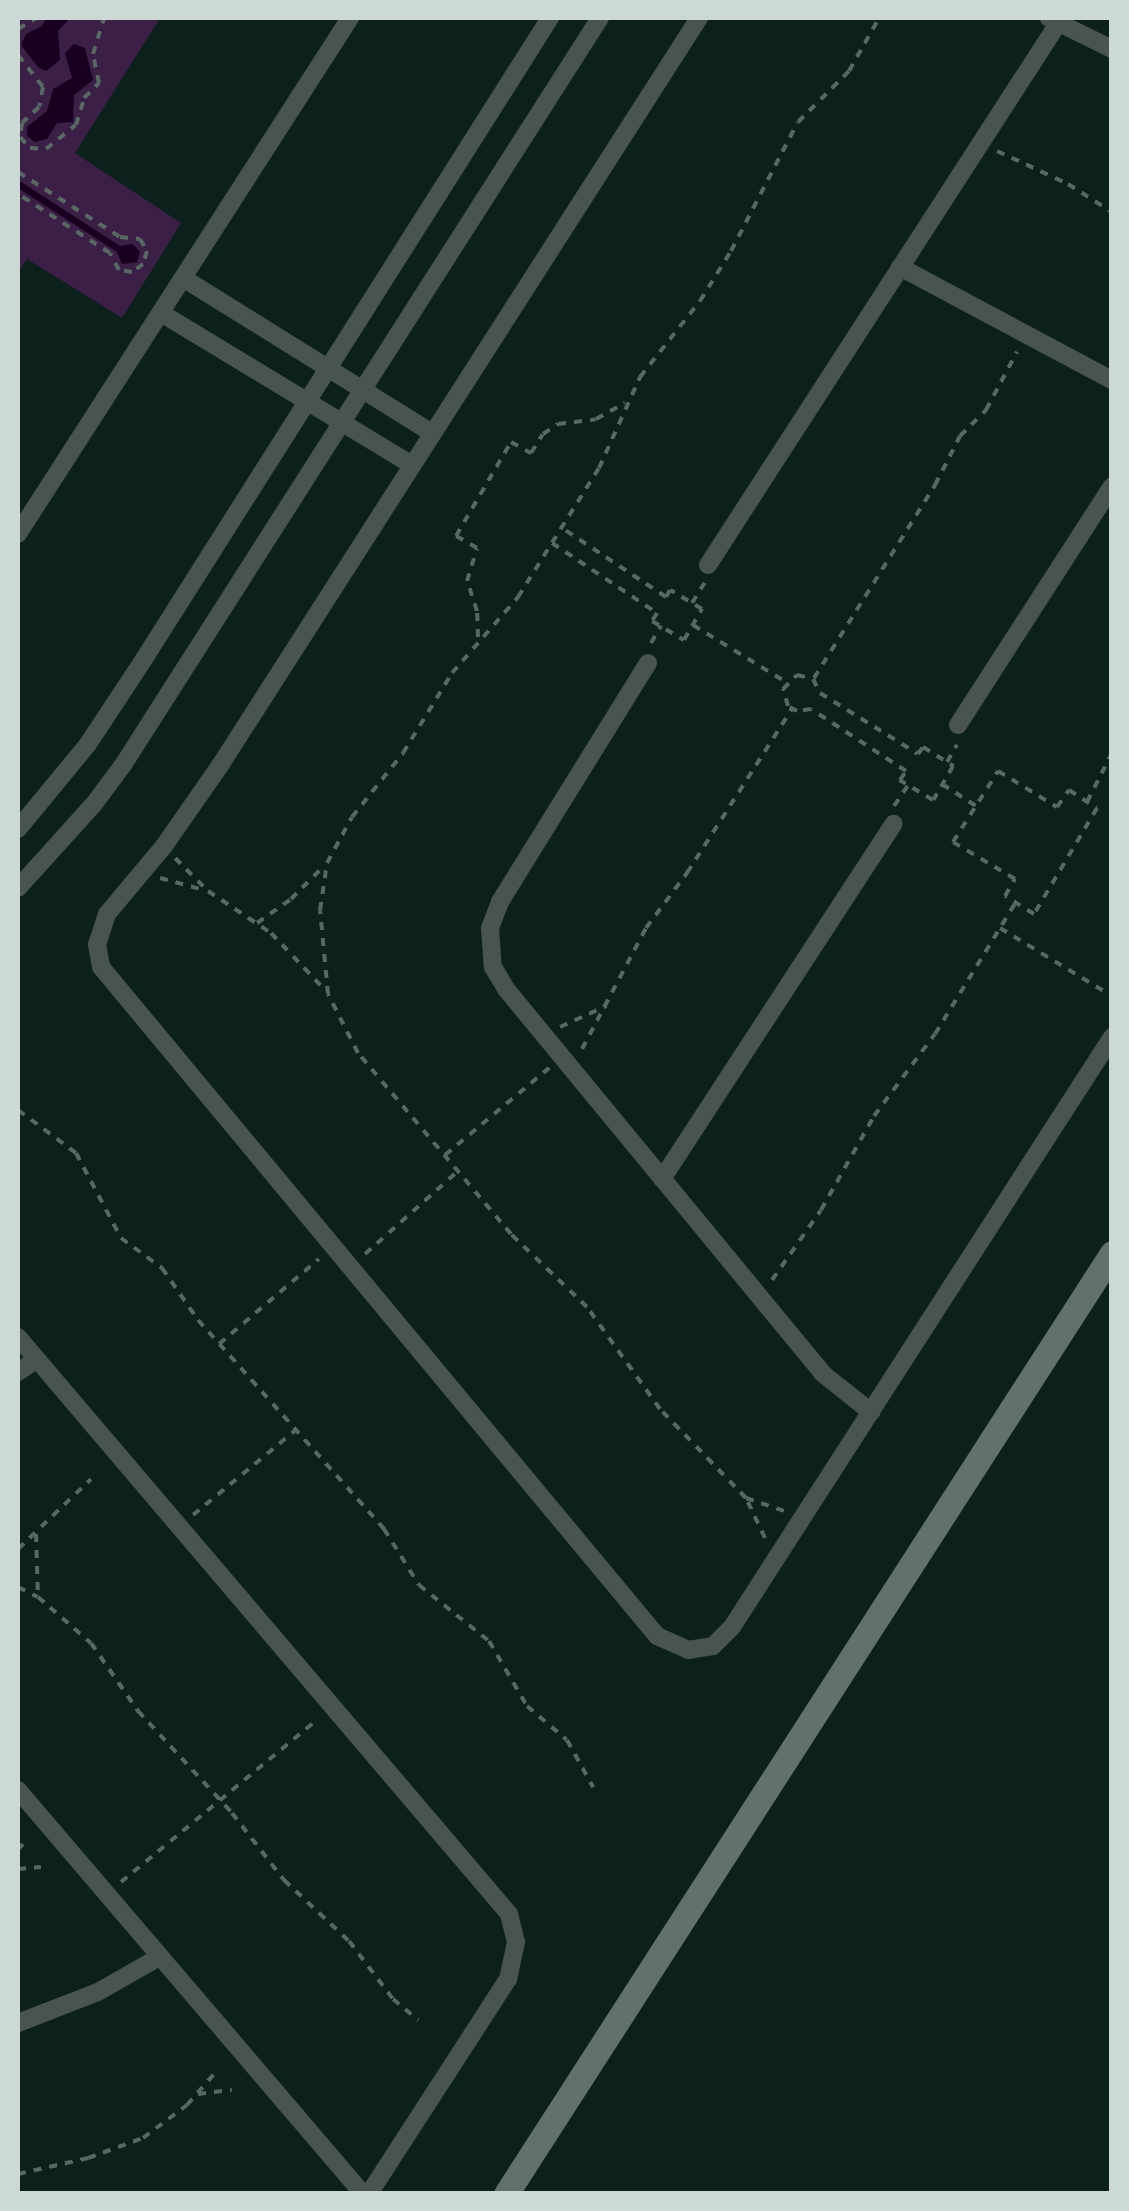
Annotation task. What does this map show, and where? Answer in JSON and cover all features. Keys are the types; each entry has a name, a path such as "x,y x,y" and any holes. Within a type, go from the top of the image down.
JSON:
{"main road":[{"path":"506,2194 1112,1253"}],"street":[{"path":"18,534 350,18"},
{"path":"18,830 88,744 550,18"},
{"path":"18,888 94,804 123,765 600,18"},
{"path":"699,18 164,846 102,923 97,944 101,967 666,1643 700,1649 723,1638 1112,1037"},
{"path":"708,565 980,144 1054,20 1112,50"},
{"path":"900,268 1112,380"},
{"path":"183,278 432,433"},
{"path":"161,313 412,466"},
{"path":"958,725 1112,486"},
{"path":"648,663 494,915 489,942 493,967 544,1036 822,1373 871,1412"},
{"path":"662,1179 893,824"},
{"path":"18,1337 501,1901 516,1942 508,1979 366,2194 18,1790"},
{"path":"18,1372 36,1360"},
{"path":"18,2023 98,1992 159,1957"}],"path":[{"path":"18,29 36,18"},
{"path":"22,142 34,149 46,149 76,125 84,98 100,80 93,54 104,18"},
{"path":"18,55 42,87 39,107 20,128 22,142 18,150"},
{"path":"980,144 1068,184 1112,212"},
{"path":"18,172 120,237 140,239 147,251 143,264 132,272 119,270 110,253 18,194"},
{"path":"813,679 935,484 960,436 995,395 1026,335"},
{"path":"478,640 477,610 467,581 477,548 456,536 511,442 532,452 542,434 558,424 596,419 629,400"},
{"path":"552,543 657,612 652,620 684,640 702,609 670,590 666,597 562,528"},
{"path":"693,625 786,682"},
{"path":"796,675 813,679 820,692 901,744 918,754 923,747 954,766 932,800 900,780 906,771 811,708 792,709 783,696 786,682 796,675"},
{"path":"446,1155 567,1063 606,1006 646,928 687,872 792,709"},
{"path":"1087,802 1112,753"},
{"path":"998,771 1057,807 1069,790 1097,808 1034,914 1005,896 1015,879 953,842 976,806 998,771"},
{"path":"942,784 976,806"},
{"path":"164,846 208,891 258,924 299,958 328,994"},
{"path":"258,924 292,899 327,863"},
{"path":"143,873 208,891"},
{"path":"760,1297 821,1210 874,1116 935,1034 1016,902"},
{"path":"1000,928 1112,996"},
{"path":"544,1036 606,1006"},
{"path":"18,1110 76,1153 122,1238 162,1268 220,1344 384,1528 419,1586 489,1641 527,1706 567,1740 593,1788"},
{"path":"349,1268 458,1171"},
{"path":"220,1344 332,1248"},
{"path":"178,1527 297,1430"},
{"path":"18,1549 92,1479"},
{"path":"746,1498 803,1518"},
{"path":"36,1534 38,1597"},
{"path":"18,1587 38,1597 90,1643 138,1711 220,1800 284,1880 349,1941 394,1999 418,2020"},
{"path":"106,1895 333,1706"},
{"path":"18,1849 23,1844"},
{"path":"18,1869 41,1867"},
{"path":"18,2174 88,2158 143,2138 198,2094 214,2074"},
{"path":"198,2094 232,2090"}],"shaded area":[{"path":"18,18 160,18 75,153 181,223 122,318 27,259 18,272"},
{"path":"46,18 70,18 58,31 60,60 46,71 21,45 26,34 42,26"},
{"path":"74,44 85,48 93,80 74,95 73,122 57,123 47,139 35,142 27,136 27,127 47,111 53,89 72,78 65,53"},
{"path":"18,180 120,246 133,244 140,252 137,262 122,264 117,252 18,188"}]}
